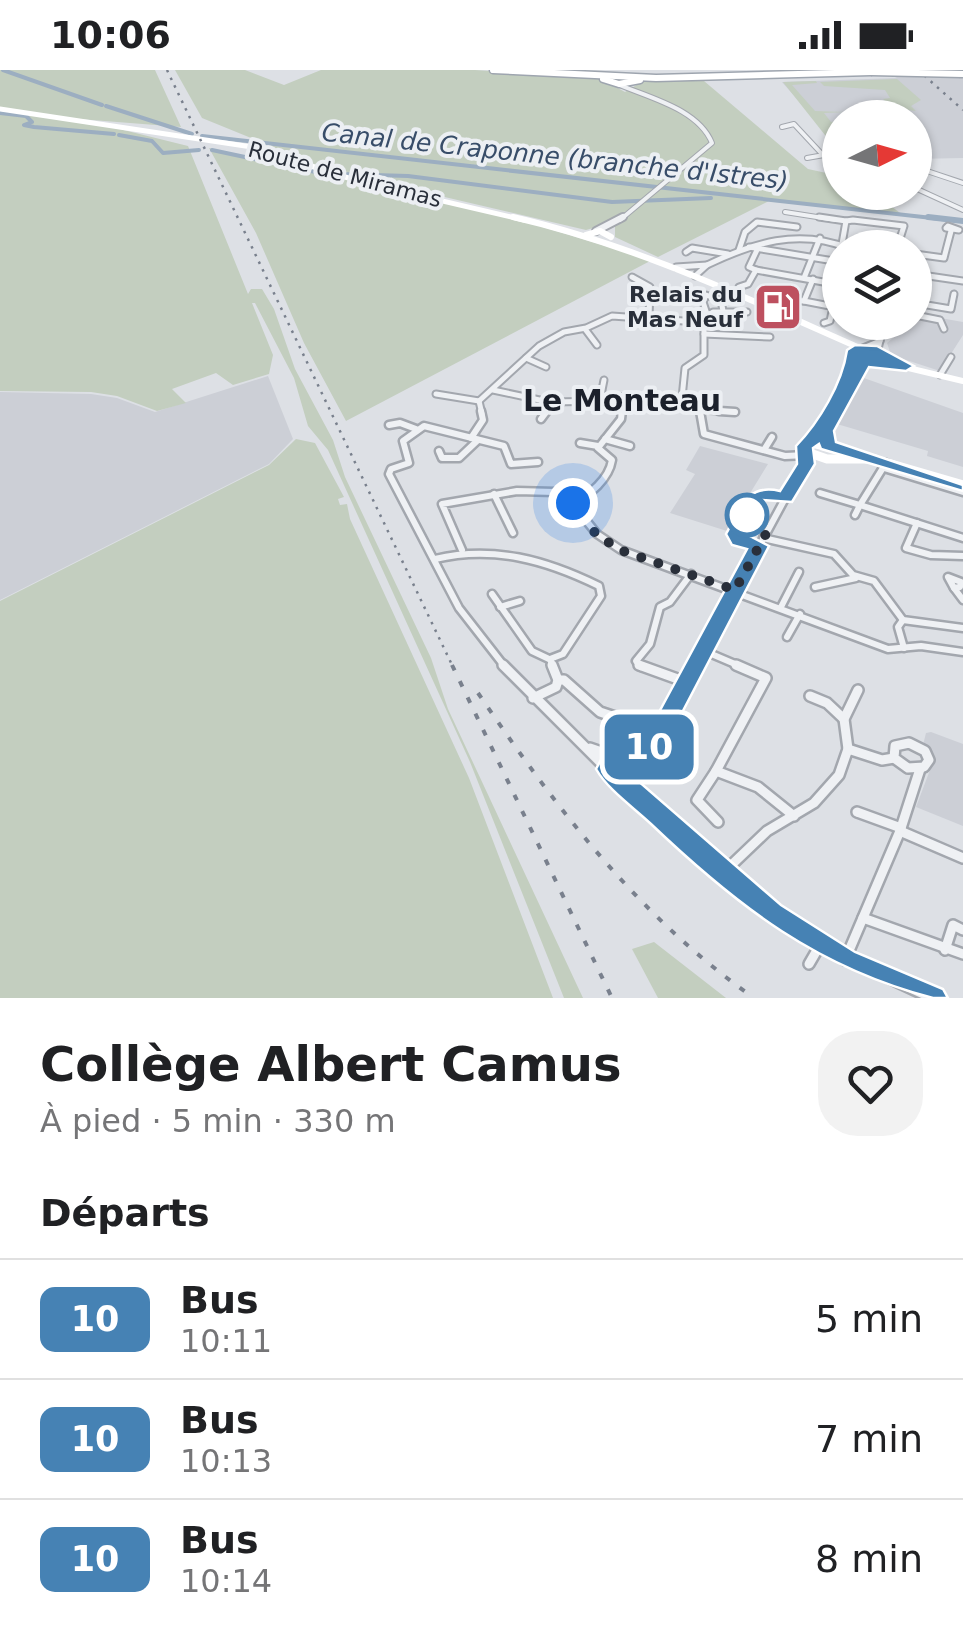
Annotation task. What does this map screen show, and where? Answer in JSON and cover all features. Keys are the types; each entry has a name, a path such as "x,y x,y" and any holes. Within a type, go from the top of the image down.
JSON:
{"main road":[{"path":"493,70 588,76 630,83"},
{"path":"608,78 614,83 630,83 656,78 871,72 963,74"},
{"name":"Route de Miramas","path":"0,110 252,148 361,182 592,232"},
{"path":"592,232 693,272 858,351 963,381"},
{"path":"805,456 858,351"},
{"path":"831,451 826,431 862,364 874,357"},
{"path":"805,456 831,451 963,489"},
{"path":"805,456 820,460 831,451"}],"street":[{"path":"592,232 613,225 712,143 711,134 687,114 630,83"},
{"path":"782,127 794,124 822,154"},
{"path":"788,134 802,132"},
{"path":"796,142 809,140"},
{"path":"807,158 822,155"},
{"path":"932,173 963,183"},
{"path":"932,196 963,210"},
{"path":"786,212 904,226 903,230"},
{"path":"798,237 802,214"},
{"path":"846,221 848,230"},
{"path":"739,250 746,232 756,222 797,228"},
{"path":"608,237 613,225"},
{"path":"932,256 944,258 951,231"},
{"path":"693,272 749,247 798,237 820,238 804,278"},
{"path":"749,247 822,258"},
{"path":"686,252 692,248 730,254"},
{"path":"758,250 749,267 822,281"},
{"path":"739,287 748,284 756,270"},
{"path":"632,276 650,286 650,318"},
{"path":"932,277 963,282"},
{"path":"804,302 813,279"},
{"path":"932,305 951,310 954,294"},
{"path":"706,314 702,302 706,295 721,300 723,310"},
{"path":"790,300 822,305"},
{"path":"698,322 706,314 723,310 747,312"},
{"path":"479,401 526,358 564,332 585,328 616,312 698,322 704,326 703,358 686,369 682,398"},
{"path":"932,318 940,320 944,329"},
{"path":"585,328 597,345"},
{"path":"704,334 770,337"},
{"path":"858,351 880,340"},
{"path":"874,357 880,340"},
{"path":"940,375 950,357"},
{"path":"526,358 546,367"},
{"path":"600,400 604,380"},
{"path":"492,389 554,402 622,398 626,403"},
{"path":"436,394 479,401"},
{"path":"626,403 682,398 700,410 735,412"},
{"path":"439,451 442,458 459,458 475,439 483,420 479,401"},
{"path":"541,419 554,402"},
{"path":"599,446 621,419 626,403"},
{"path":"700,410 704,434 785,456 805,456"},
{"path":"388,426 433,426 506,448 511,464 538,462"},
{"path":"416,429 402,444 409,462 389,471 459,608 491,653 617,779 771,913 845,960 933,998"},
{"path":"764,450 772,436"},
{"path":"605,439 630,446"},
{"path":"573,503 589,496 612,467 612,460 599,446 580,443"},
{"path":"785,456 805,456"},
{"path":"617,779 638,773 805,456"},
{"path":"856,515 882,463"},
{"path":"513,478 517,491"},
{"path":"462,550 442,504 517,491 554,492 573,503 596,534 620,550 888,648 963,652"},
{"path":"820,493 963,538"},
{"path":"494,494 513,533"},
{"path":"918,523 906,548 931,555 963,556"},
{"path":"763,538 834,554 857,577"},
{"path":"435,558 462,550 512,554 599,586 600,596 563,654 550,660"},
{"path":"781,607 798,572"},
{"path":"686,682 640,667 636,661 650,644 660,607 670,602 690,574"},
{"path":"815,587 857,577 874,581 903,620 963,628"},
{"path":"954,588 963,600"},
{"path":"492,594 532,651 550,660 558,680 556,686 533,698"},
{"path":"500,606 520,601"},
{"path":"788,637 800,614"},
{"path":"903,620 898,628 904,648"},
{"path":"702,650 766,678 697,800 718,822"},
{"path":"558,680 564,680 600,712 618,718"},
{"path":"722,873 768,831 826,792 840,775 848,749 844,718 858,690"},
{"path":"810,696 827,703 844,718"},
{"path":"845,960 901,830 920,769 928,760 925,751 915,744 895,746 894,758 902,766 920,769"},
{"path":"609,771 610,762 654,745"},
{"path":"584,746 636,762 647,804"},
{"path":"848,749 882,760 894,758"},
{"path":"716,771 758,786 794,816"},
{"path":"858,812 963,858"},
{"path":"862,918 963,954"},
{"path":"945,950 953,924 963,930"},
{"path":"809,964 820,946"}],"shaded area":[{"path":"881,70 963,70 963,158 932,159 932,100 822,100 822,128 782,82 897,78"},
{"path":"932,317 963,322 963,335 940,371 891,355 887,343 932,340"},
{"path":"268,376 293,439 269,464 0,600 0,392 91,394 117,398 155,412"},
{"path":"861,377 963,413 963,467 927,456 928,451 837,424"},
{"path":"700,446 768,464 727,531 670,513 695,474 686,470"},
{"path":"926,733 963,744 963,826 916,807 933,762 923,745"}],"green space":[{"path":"0,70 155,70 181,127 79,119 188,146 248,294 251,289 262,289 274,309 295,369 333,440 345,477 431,658 448,709 583,998 564,998 470,762 328,450 308,426 294,378 255,303 273,355 269,374 233,385 216,373 172,389 186,403 157,411 117,396 91,392 0,391"},
{"path":"175,70 245,70 284,85 321,70 475,70 601,79 625,92 643,81 704,81 808,169 822,172 822,207 769,201 658,257 615,237 615,222 586,230 329,170 202,118"},
{"path":"897,79 921,100 884,100 890,98 885,90 824,86 820,82"},
{"path":"816,81 792,85 815,111 822,111 822,131 783,82"},
{"path":"209,148 523,221 652,260 346,421 304,343 256,233"},
{"path":"850,210 896,210 904,216"},
{"path":"296,439 315,443 344,497 338,499 340,505 347,504 350,519 469,778 553,998 0,998 0,601 269,465"},
{"path":"654,942 726,998 658,998 632,949"}],"waterway":[{"name":"Canal de Craponne (branche d'Istres)","path":"3,70 102,105"},
{"name":"Canal de Craponne (branche d'Istres)","path":"106,106 192,134"},
{"path":"0,113 26,116 32,122 24,125 34,127 114,134"},
{"path":"119,135 152,141 163,153 199,150"},
{"name":"Canal de Craponne (branche d'Istres)","path":"202,136 950,220"},
{"path":"212,150 334,176"},
{"path":"340,174 408,176 612,202 711,198"},
{"name":"Canal de Craponne (branche d'Istres)","path":"928,217 963,221"}],"railway":[{"path":"167,70 453,667"},
{"path":"887,70 898,76"},
{"path":"918,70 963,110"},
{"path":"952,70 963,80"},
{"path":"452,665 612,998"},
{"path":"478,693 538,778 602,858 673,932 754,998"}],"bus line":[{"name":"10","path":"933,998 845,960 771,913 608,769 614,759 654,745 759,546 739,540 736,534 756,496 785,498 806,464 804,446 815,439 855,362 855,350 872,350 906,366 873,360 862,364 826,431 828,445 963,485"}],"place":[{"name":"Relais du Mas Neuf","path":"778,307"}],"district":[{"name":"Le Monteau","path":"622,401"}],"route":[{"path":"573,503 596,534 620,550 735,590 768,530 747,515"}]}
